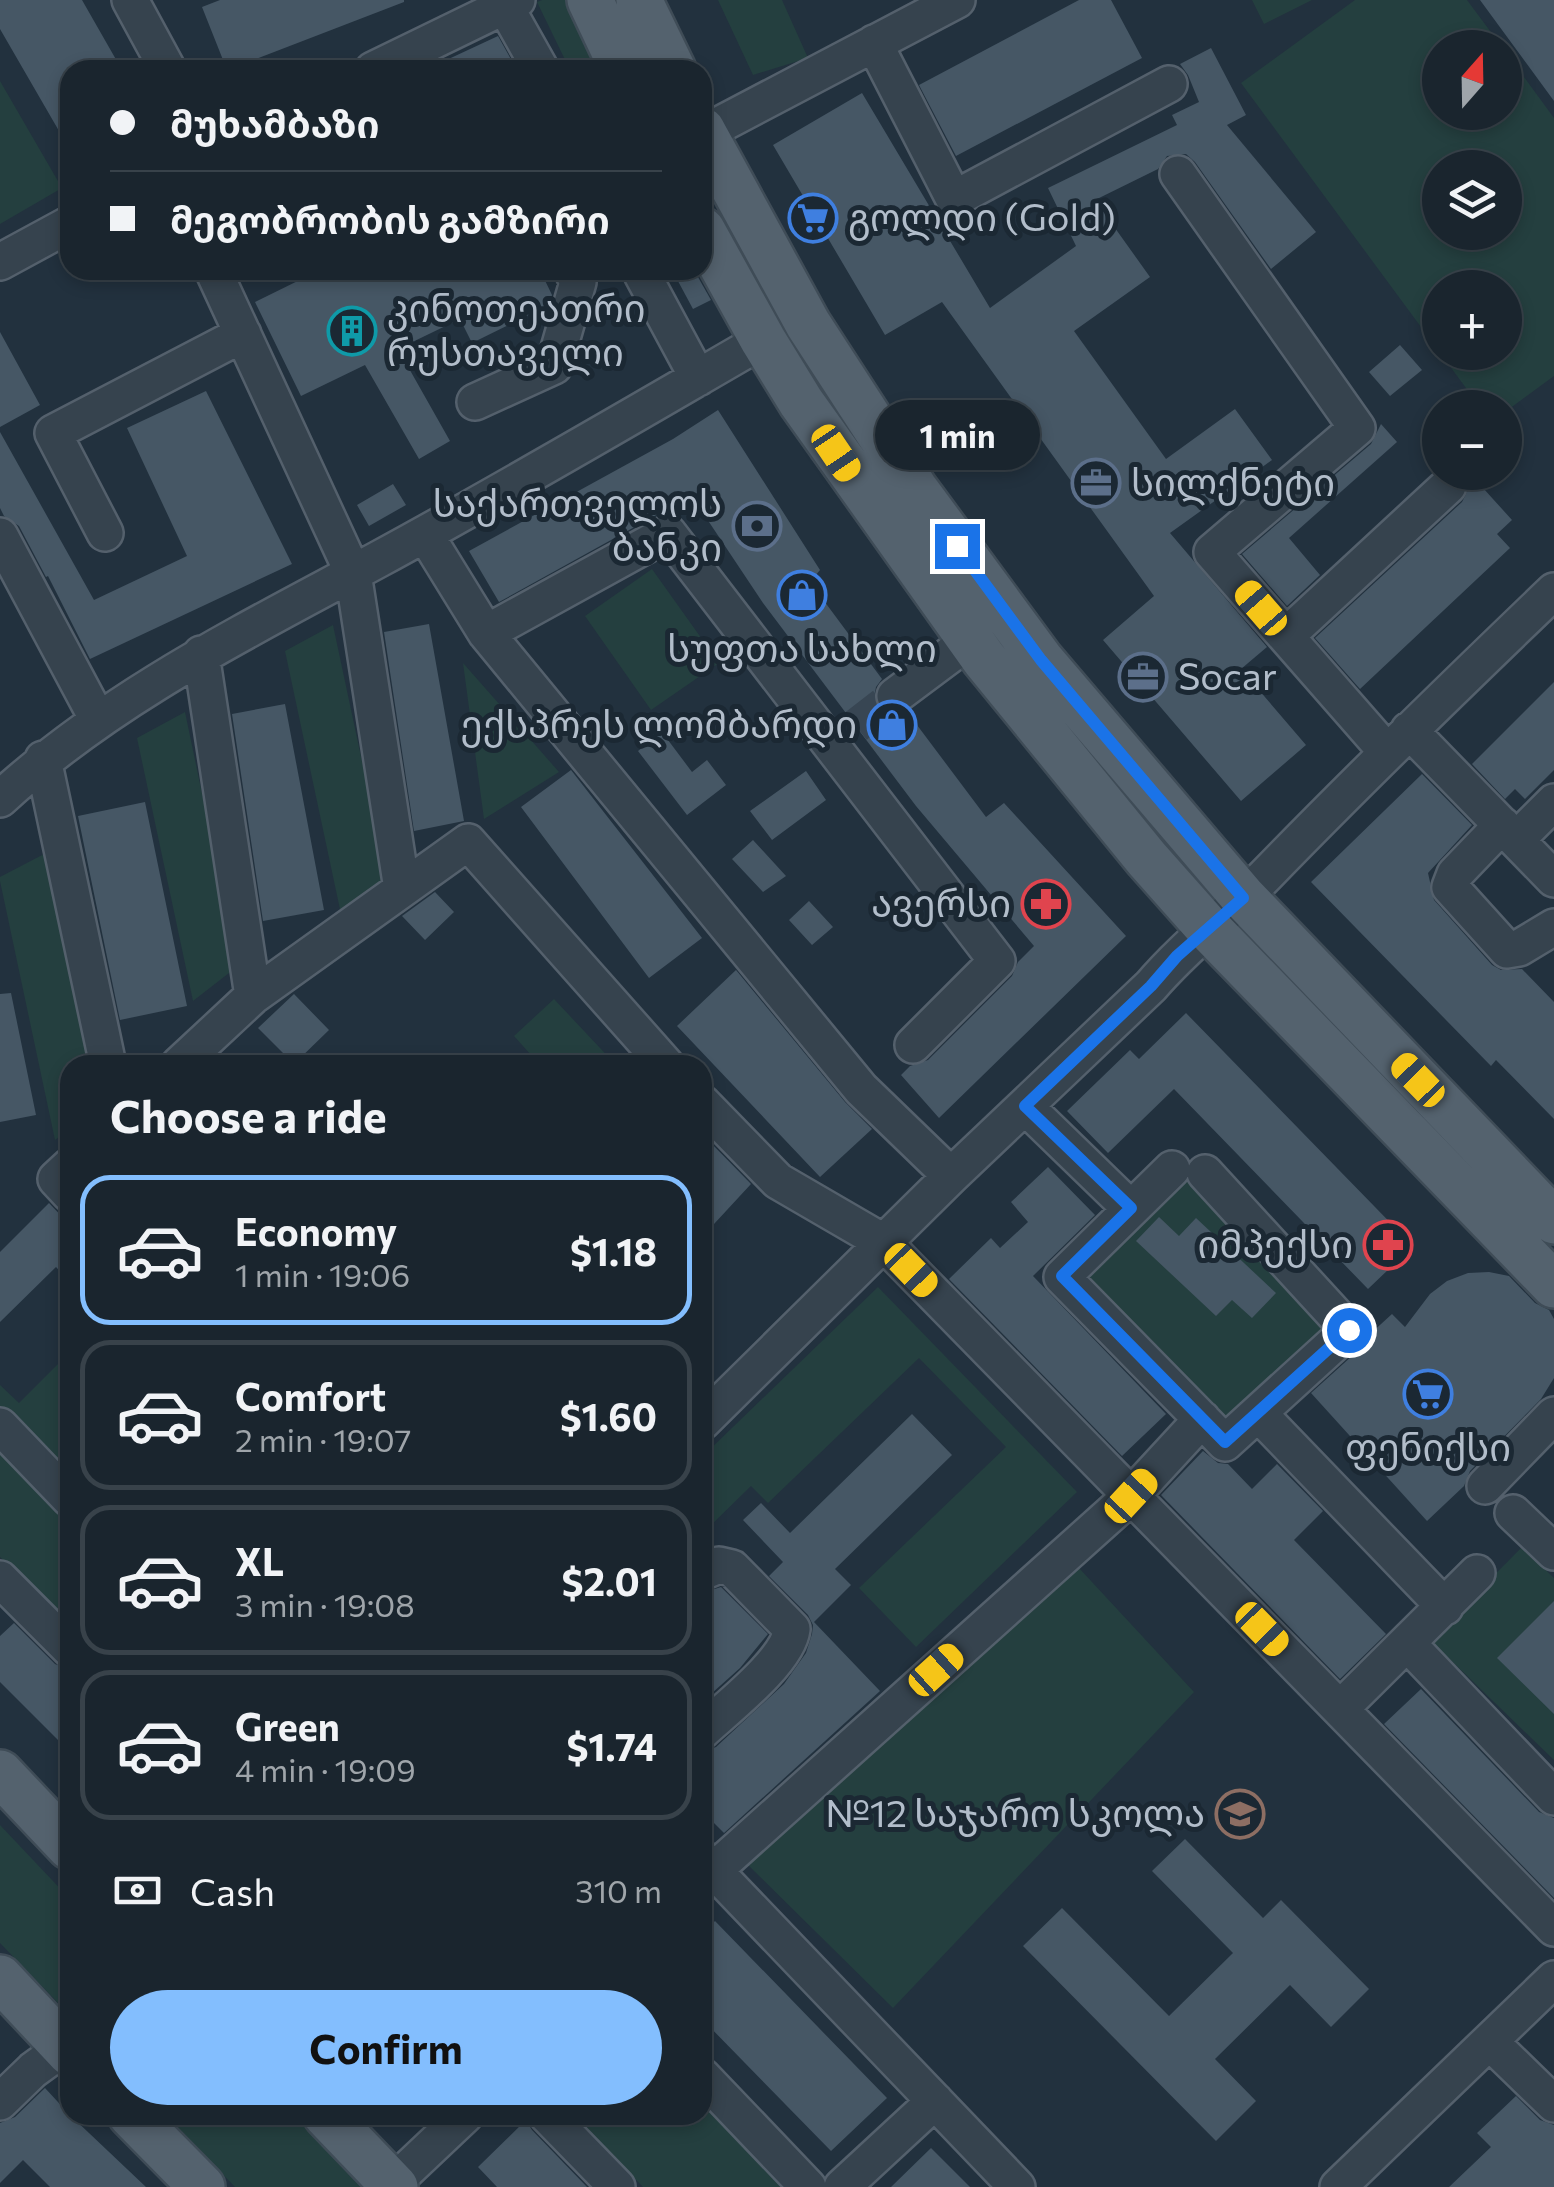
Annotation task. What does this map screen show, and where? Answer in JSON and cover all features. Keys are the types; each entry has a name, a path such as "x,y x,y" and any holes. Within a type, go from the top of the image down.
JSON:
{"main road":[{"path":"590,0 618,60"},
{"path":"639,0 668,60"},
{"path":"712,148 808,324 915,489 1041,660 1243,898 1554,1221"},
{"path":"712,248 763,340 852,478 970,640 1147,859 1210,930 1554,1285"},
{"path":"0,1773 60,1836"},
{"path":"0,1978 60,2040"},
{"path":"141,2125 202,2187"},
{"path":"336,2125 394,2186"}],"street":[{"path":"130,0 163,60"},
{"path":"712,126 957,0"},
{"path":"404,60 512,3 537,60"},
{"path":"874,43 954,199 1169,84"},
{"path":"1178,174 1357,428 1212,552 1286,636 1398,741 1509,833 1554,879"},
{"path":"0,262 60,229"},
{"path":"218,280 353,573 402,888"},
{"path":"475,402 554,366 577,280"},
{"path":"645,280 698,378"},
{"path":"105,533 52,433 242,334"},
{"path":"0,798 98,718 201,654 425,534 763,340"},
{"path":"1286,636 1444,490"},
{"path":"486,633 668,533 843,735 997,960 913,1046"},
{"path":"425,534 486,633 861,1089 951,1176"},
{"path":"0,536 98,718"},
{"path":"712,1412 1554,591"},
{"path":"895,696 970,640"},
{"path":"201,654 253,996"},
{"path":"42,760 106,1055"},
{"path":"1554,802 1456,874 1450,887 1507,950 1519,948 1554,927"},
{"path":"190,1055 253,996 468,842 657,1055"},
{"path":"1025,1106 1131,1208"},
{"path":"712,1113 778,1181 883,1242 1554,1928"},
{"path":"1188,1171 1349,1330 1225,1442 1062,1276 1131,1208 1188,1171"},
{"path":"1258,1413 1445,1607"},
{"path":"1485,1486 1554,1415"},
{"path":"712,1864 1131,1496 1202,1419"},
{"path":"0,1426 60,1489"},
{"path":"1513,1513 1554,1552"},
{"path":"712,1568 732,1568 792,1629 791,1639 773,1663 712,1722"},
{"path":"1340,1709 1478,1573"},
{"path":"0,1579 60,1639"},
{"path":"1408,1644 1554,1797"},
{"path":"712,1875 1016,2187"},
{"path":"1338,2187 1554,1979"},
{"path":"1490,2042 1554,2104"},
{"path":"0,2102 33,2070 60,2053"},
{"path":"712,2086 808,2187"},
{"path":"842,2187 935,2102"},
{"path":"394,2186 455,2125"},
{"path":"557,2125 617,2187"}],"green space":[{"path":"579,0 608,60 565,60 537,2"},
{"path":"718,0 782,0 808,58 753,75"},
{"path":"1252,0 1312,0 1264,24"},
{"path":"1355,0 1467,0 1489,30 1422,30 1422,130 1522,130 1522,74 1554,118 1554,376 1522,400 1522,390 1467,390 1453,370 1522,370 1522,270 1422,270 1422,328 1241,83"},
{"path":"0,81 60,189 0,224"},
{"path":"652,569 719,663 651,710 585,616"},
{"path":"333,625 387,879 341,914 285,651"},
{"path":"463,663 559,772 484,819"},
{"path":"185,712 238,966 193,1001 137,738"},
{"path":"48,852 90,1055 60,1055 60,1136 55,1140 0,881 0,877"},
{"path":"554,999 607,1055 531,1055 514,1036"},
{"path":"1185,1175 1330,1321 1227,1424 1081,1278"},
{"path":"878,1287 1077,1492 916,1647 859,1588 1006,1447 919,1358 768,1503 751,1486 712,1524 712,1447"},
{"path":"60,1362 60,1615 0,1557 0,1385 19,1403"},
{"path":"1522,1547 1554,1578 1554,1760 1430,1640"},
{"path":"1079,1568 1194,1692 893,2008 746,1863"},
{"path":"0,1825 60,1888 60,2005 0,1943"},
{"path":"712,2107 789,2187 643,2187 583,2125 712,2125"},
{"path":"175,2125 306,2125 366,2187 235,2187"}],"building":[{"path":"0,0 82,0 116,60 60,60 60,133 0,29"},
{"path":"220,0 404,0 253,60 223,60 202,7"},
{"path":"1079,0 1111,0 1142,58 956,156 919,85"},
{"path":"1480,0 1554,0 1554,101 1522,57 1522,30 1502,30"},
{"path":"498,36 511,60 446,60"},
{"path":"1211,48 1246,115 1227,125 1316,232 1271,269 1195,162 1186,154 1167,156 1158,169 1095,200 1150,277 1074,331 1166,459 1235,409 1272,460 1170,533 1267,647 1241,669 1306,745 1241,801 1103,640 1154,596 942,302 885,335 773,145 862,93 990,308 1076,246 1048,188 1177,125 1172,115 1199,102 1180,64"},
{"name":"კინოთეათრი რუსთაველი","path":"300,280 545,280 552,295 549,305 472,343 460,319 398,349 450,441 419,459 365,365 301,396 255,302"},
{"path":"677,280 700,280 711,300 693,309"},
{"path":"0,332 40,405 0,427"},
{"path":"1400,345 1422,370 1390,396 1369,372"},
{"path":"206,391 292,564 90,659 19,526 4,516 0,508 0,432 94,600 187,556 127,428"},
{"path":"718,410 820,570 810,582 882,679 874,698 879,709 897,717 908,713 986,817 1004,803 1126,936 939,1118 901,1075 910,1066 928,1060 1012,976 1018,962 1034,946 916,806 763,603 695,501 673,513 658,514 499,602 469,551 673,439"},
{"path":"1381,424 1397,442 1289,538 1320,575 1287,606 1242,554 1371,444"},
{"path":"393,484 406,505 369,526 357,505"},
{"path":"1468,490 1485,490 1512,520 1497,534 1510,548 1360,689 1315,638 1462,502"},
{"path":"429,624 464,821 414,831 384,632"},
{"path":"1554,682 1554,770 1525,799 1515,789 1505,799 1472,764"},
{"path":"285,704 324,910 263,921 232,714"},
{"path":"662,732 692,772 707,760 726,785 687,815 638,751"},
{"path":"571,770 702,938 649,978 521,807"},
{"path":"806,771 826,800 772,840 750,811"},
{"path":"1422,774 1472,825 1428,873 1434,900 1492,965 1501,970 1522,969 1554,1002 1554,1119 1496,1060 1491,1066 1311,882"},
{"path":"145,802 187,1006 120,1020 78,816"},
{"path":"753,840 786,876 763,892 732,859"},
{"path":"435,892 454,912 425,940 402,916"},
{"path":"809,901 833,927 812,945 789,920"},
{"path":"736,970 872,1129 820,1177 712,1063 712,1055 704,1055 677,1026"},
{"path":"11,993 36,1115 0,1122 0,994"},
{"path":"294,994 329,1030 303,1055 285,1055 258,1028"},
{"path":"1186,1013 1413,1246 1368,1289 1174,1089 1108,1153 1067,1111 1130,1050 1139,1059"},
{"path":"712,1144 751,1184 712,1226"},
{"path":"1048,1167 1095,1215 1033,1276 1166,1414 1122,1456 949,1279 991,1238 1000,1248 1028,1222 1011,1202"},
{"path":"49,1203 60,1215 60,1271 56,1267 0,1322 0,1252"},
{"path":"1159,1217 1179,1236 1196,1218 1276,1293 1252,1318 1232,1300 1216,1316 1136,1241"},
{"name":"ფენიქსი","path":"1468,1273 1509,1276 1535,1303 1549,1310 1554,1319 1554,1378 1541,1399 1470,1471 1464,1486 1427,1521 1311,1393 1392,1314 1405,1327 1430,1294 1447,1281"},
{"path":"912,1414 952,1455 835,1569 851,1585 814,1622 880,1691 724,1833 712,1821 712,1748 784,1684 806,1653 813,1625 769,1576 783,1562 743,1520 761,1503 790,1533"},
{"path":"1203,1451 1218,1463 1228,1464 1252,1489 1277,1464 1323,1511 1294,1540 1386,1634 1340,1679 1161,1495"},
{"path":"721,1587 768,1634 740,1668 712,1693 714,1610 712,1590"},
{"path":"1554,1601 1554,1714 1497,1658"},
{"path":"14,1623 60,1666 60,1742 0,1682 0,1636"},
{"path":"1421,1689 1539,1812 1554,1818 1554,1898 1384,1724"},
{"path":"1185,1839 1263,1918 1281,1900 1369,1989 1331,2027 1290,1985 1215,2059 1256,2101 1216,2141 1023,1946 1062,1908 1169,2016 1233,1953 1152,1871"},
{"path":"715,1921 887,2098 831,2151 712,2029"},
{"path":"45,2088 60,2104 60,2125 81,2125 146,2187 50,2187 23,2160 0,2183 0,2123 15,2117"},
{"path":"1516,2096 1540,2120 1554,2125 1554,2187 1449,2187 1491,2147 1477,2133"},
{"path":"521,2125 529,2125 587,2187 497,2187 478,2167"},
{"path":"931,2148 970,2187 891,2187"}],"tunnel":[{"path":"856,726 895,696"}],"place":[{"name":"გოლდი (Gold)","path":"813,218"},
{"name":"კინოთეათრი რუსთაველი","path":"352,331"},
{"name":"სილქნეტი","path":"1096,483"},
{"name":"საქართველოს ბანკი","path":"757,526"},
{"name":"სუფთა სახლი","path":"802,595"},
{"name":"Socar","path":"1143,677"},
{"name":"ექსპრეს ლომბარდი","path":"892,725"},
{"name":"ავერსი","path":"1046,904"},
{"name":"იმპექსი","path":"1388,1245"},
{"name":"ფენიქსი","path":"1428,1394"},
{"name":"№12 საჯარო სკოლა","path":"1240,1814"}],"route":[{"path":"957,546 1041,660 1243,898 1177,956 1151,986 1025,1106 1131,1208 1062,1276 1225,1442 1349,1330"}]}
